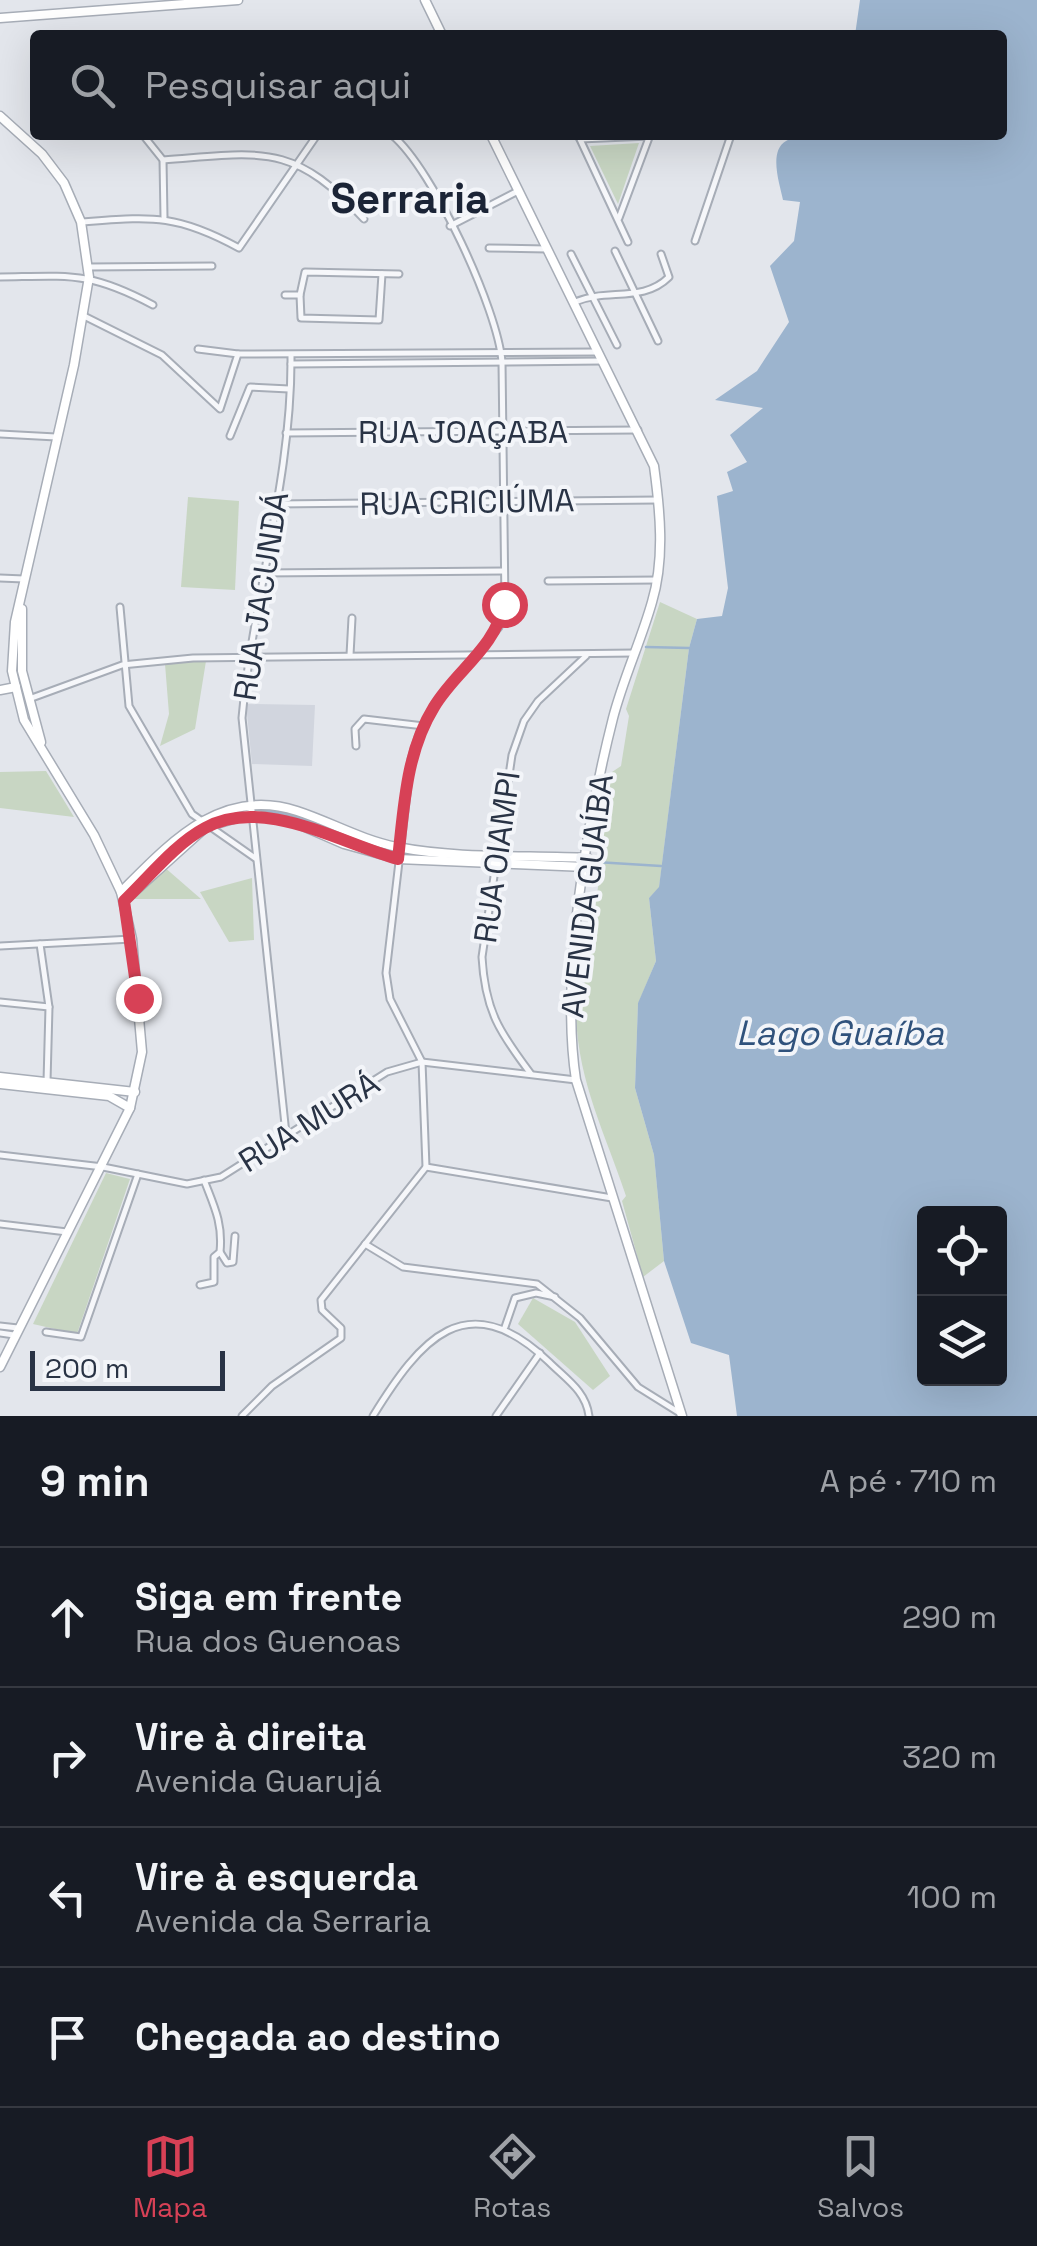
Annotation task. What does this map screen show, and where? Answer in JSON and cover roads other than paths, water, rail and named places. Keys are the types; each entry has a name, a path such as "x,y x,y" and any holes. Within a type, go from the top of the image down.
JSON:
{"street":[{"path":"0,18 238,0"},
{"path":"424,0 439,30"},
{"path":"0,116 42,154 64,183 81,222 89,272 84,316 24,579 11,656 15,690 24,720 123,896 132,939 142,1052 130,1108 0,1367"},
{"path":"147,140 163,160 164,217"},
{"path":"81,222 164,217 188,222 239,248 313,140"},
{"path":"242,1416 272,1386 341,1338 341,1328 320,1303 426,1167 422,1062 387,986 411,759 436,703 500,627 504,572 502,358 491,310 428,182 396,140"},
{"name":"AVENIDA GUAÍBA","path":"493,140 640,430 654,466 658,500 657,580 614,715 587,862 569,1000 576,1080 682,1415"},
{"path":"580,140 628,242"},
{"path":"619,218 648,140"},
{"path":"695,241 730,140"},
{"path":"163,160 271,154 298,162 317,174 364,219"},
{"path":"450,226 518,191"},
{"path":"488,248 547,249"},
{"path":"615,251 658,342"},
{"path":"571,254 617,345"},
{"path":"574,302 592,294 654,290 668,280 661,254"},
{"path":"0,278 212,266"},
{"path":"89,272 153,305"},
{"path":"382,274 378,320 302,318 303,273 400,274"},
{"path":"284,295 300,296"},
{"path":"84,316 162,354 220,409 238,354"},
{"path":"198,349 291,360 602,357"},
{"name":"RUA JACUNDÁ","path":"286,1134 242,718 247,658 286,433 291,360"},
{"path":"230,436 250,387 290,389"},
{"name":"RUA JOAÇABA","path":"286,433 640,430"},
{"path":"0,434 56,437"},
{"name":"RUA CRICIÚMA","path":"276,504 658,500"},
{"path":"262,573 504,572"},
{"path":"0,578 24,579"},
{"path":"24,579 20,656 43,752"},
{"path":"548,581 657,580"},
{"path":"120,606 122,665 130,706 202,824 257,859"},
{"path":"350,656 352,618"},
{"path":"29,699 122,665 247,658 635,653"},
{"name":"RUA OIAMPI","path":"531,1074 493,1021 483,986 482,957 512,755 524,722 538,701 588,654"},
{"path":"0,691 26,687"},
{"path":"24,720 34,715"},
{"path":"356,746 356,729 364,720 424,726"},
{"path":"249,809 398,859 587,862"},
{"path":"123,896 202,824 249,809 300,812 352,835 399,848 498,858"},
{"path":"0,946 132,939"},
{"path":"40,944 48,1007 47,1086"},
{"path":"0,1002 48,1007"},
{"name":"RUA MURÁ","path":"0,1155 103,1167 186,1184 221,1177 387,1072 422,1062 576,1080"},
{"path":"0,1081 135,1092"},
{"path":"47,1086 109,1096 130,1108"},
{"path":"426,1167 612,1198"},
{"path":"46,1332 82,1336 138,1174"},
{"path":"204,1180 218,1206 220,1252 224,1260 233,1262 235,1236"},
{"path":"0,1224 68,1232"},
{"path":"366,1244 403,1267 537,1284 580,1318 622,1373 682,1415"},
{"path":"200,1285 214,1282 214,1258 220,1252"},
{"path":"505,1327 515,1298 536,1293 559,1298"},
{"path":"373,1416 412,1355 448,1329 482,1324 505,1327 540,1353 584,1395 589,1416"},
{"path":"0,1329 16,1332"},
{"path":"496,1416 540,1353"}],"water":[{"name":"Lago Guaíba","path":"860,0 1037,0 1037,1416 737,1416 729,1355 691,1343 664,1261 654,1155 635,1088 638,1003 656,961 649,898 659,887 689,648 697,619 722,616 728,588 717,496 733,491 727,472 747,462 730,435 763,408 715,400 757,371 789,322 770,266 794,241 800,202 783,200 777,169 781,146 788,140 1007,140 1007,30 856,30"}],"waterway":[{"path":"646,647 689,648"},
{"path":"258,810 288,814 391,852"},
{"path":"405,854 423,855"},
{"path":"540,860 574,862"},
{"path":"596,862 661,866"}],"district":[{"name":"Serraria","path":"410,198"}]}
